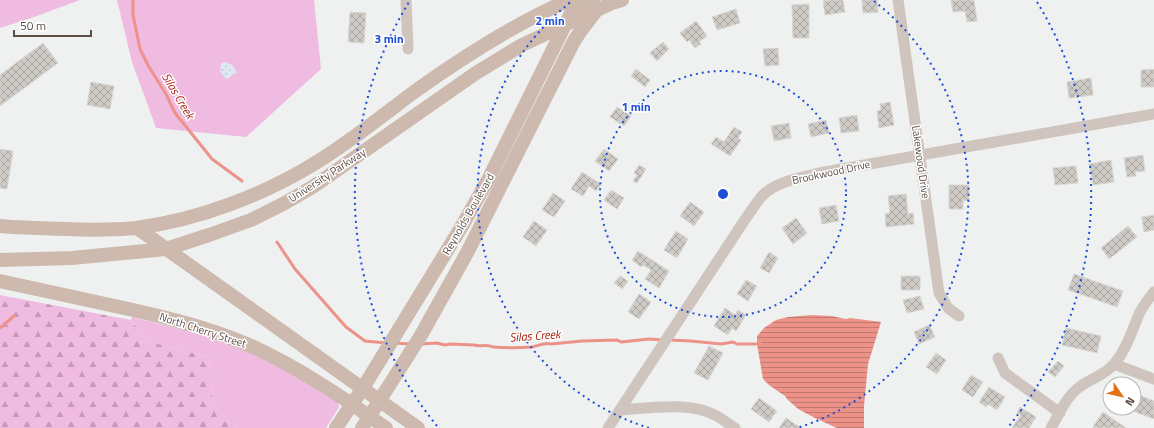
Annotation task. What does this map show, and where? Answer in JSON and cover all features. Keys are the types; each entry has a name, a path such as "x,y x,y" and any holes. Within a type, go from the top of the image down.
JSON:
{"main road":[{"name":"University Parkway","path":"0,226 105,230 137,228 209,211 270,188 316,163 334,151 458,62 517,26 569,0"},
{"name":"University Parkway","path":"0,260 72,258 166,249 244,223 285,203 336,171 476,73 522,45 566,23 596,5 622,0"},
{"name":"Reynolds Boulevard","path":"366,422 420,337 468,251 577,36 596,5"},
{"name":"Reynolds Boulevard","path":"336,428 462,226 484,187 566,23"},
{"path":"137,228 418,428"},
{"name":"North Cherry Street","path":"0,281 155,314 248,344 284,361 313,378 352,404 366,422 386,428"}],"street":[{"path":"406,0 408,49"},
{"name":"Lakewood Drive","path":"898,0 939,293 948,308 959,316"},
{"name":"Brookwood Drive","path":"608,428 718,259 763,195 770,189 792,180 819,173 1154,114"},
{"path":"1051,428 1069,397 1079,387 1099,376 1114,364 1127,343 1141,311 1154,292"},
{"path":"998,358 1005,373 1060,413"},
{"path":"1114,364 1154,379"},
{"path":"620,410 684,407 716,415 735,428"}],"green space":[{"path":"0,0 80,0 0,28"},
{"path":"117,0 314,0 321,69 246,137 156,128 132,62"},
{"path":"0,295 131,320 147,341 209,357 213,405 237,428 0,428"},
{"path":"132,317 196,333 243,349 292,373 337,402 339,407 326,428 237,428 213,405 209,357 147,341 131,320"}],"sand":[{"path":"225,62 232,65 237,72 228,79 225,78 220,71 221,63"}],"shaded area":[{"path":"811,315 881,322 868,364 864,406 864,428 837,428 815,418 798,409 785,396 763,379 757,336 764,328 776,320 788,317"}],"building":[{"path":"843,0 845,12 825,15 823,1"},
{"path":"862,0 877,0 878,12 863,13"},
{"path":"951,0 974,0 977,21 967,22 965,11 953,12"},
{"path":"809,4 809,38 793,38 792,5"},
{"path":"736,9 740,23 717,30 712,17"},
{"path":"350,12 366,13 364,43 348,42"},
{"path":"696,21 707,36 699,42 701,44 695,48 689,40 687,42 680,33"},
{"path":"663,42 669,49 657,61 650,53"},
{"path":"43,43 58,63 0,106 0,75"},
{"path":"778,48 779,65 765,66 763,49"},
{"path":"636,69 650,80 645,87 631,76"},
{"path":"1154,69 1154,87 1141,87 1141,70"},
{"path":"1091,78 1093,95 1069,98 1067,82"},
{"path":"91,82 114,86 110,109 87,105"},
{"path":"890,102 894,125 879,128 877,111 881,110 880,104"},
{"path":"617,107 631,116 624,126 610,117"},
{"path":"857,115 859,131 841,133 839,118"},
{"path":"826,120 829,133 811,137 808,124"},
{"path":"789,123 791,138 774,141 771,126"},
{"path":"734,127 742,132 738,138 741,140 730,156 711,144 716,137 724,142"},
{"path":"0,149 13,151 7,189 0,188"},
{"path":"604,149 618,159 609,171 595,161"},
{"path":"1143,155 1145,171 1135,172 1136,176 1127,177 1124,158"},
{"path":"1111,160 1114,182 1093,185 1089,164"},
{"path":"639,165 646,169 637,183 633,181 637,175 634,173"},
{"path":"1076,166 1078,183 1055,185 1053,168"},
{"path":"582,172 601,184 596,191 589,186 583,196 571,189"},
{"path":"949,185 969,185 969,200 963,201 963,209 949,209"},
{"path":"611,190 624,198 617,209 604,200"},
{"path":"553,193 565,201 554,217 542,210"},
{"path":"906,194 908,214 913,213 914,224 886,227 885,214 890,213 888,196"},
{"path":"690,202 704,212 694,226 680,216"},
{"path":"836,205 839,221 822,224 819,208"},
{"path":"1154,215 1154,230 1144,232 1142,217"},
{"path":"796,218 807,233 793,244 782,228"},
{"path":"534,221 547,230 536,246 523,237"},
{"path":"1128,226 1137,237 1109,259 1101,248"},
{"path":"676,231 688,239 677,258 664,250"},
{"path":"638,251 669,271 659,288 645,279 651,270 643,265 641,267 632,260"},
{"path":"769,252 778,258 769,273 760,268"},
{"path":"1074,274 1123,291 1117,307 1068,290"},
{"path":"620,276 628,281 622,289 614,283"},
{"path":"901,276 920,276 920,290 901,290"},
{"path":"746,280 757,286 748,301 737,294"},
{"path":"639,294 651,302 639,319 628,312"},
{"path":"920,296 924,309 907,313 903,300"},
{"path":"725,308 735,315 738,310 746,315 736,331 732,328 728,335 714,326"},
{"path":"929,325 935,337 919,344 914,332"},
{"path":"1066,328 1101,336 1097,353 1062,345"},
{"path":"709,346 723,353 708,380 694,373"},
{"path":"936,353 946,360 937,374 926,367"},
{"path":"1058,361 1064,366 1055,377 1048,372"},
{"path":"971,375 983,382 973,397 962,390"},
{"path":"989,387 1005,397 997,410 988,404 986,407 979,402"},
{"path":"1142,396 1154,401 1154,419 1142,414"},
{"path":"759,398 777,411 769,422 751,409"},
{"path":"1020,407 1036,417 1029,428 1012,428 1021,415 1017,413"},
{"path":"1102,414 1102,416 1109,416 1126,428 1094,428 1093,427"},
{"path":"786,418 801,428 779,428"}],"waterway":[{"name":"Silas Creek","path":"133,0 133,15 140,49 149,67 166,94 175,113 212,159 242,181"},
{"name":"Silas Creek","path":"277,242 295,269 346,327 365,341 386,343"},
{"path":"0,328 14,316"},
{"name":"Silas Creek","path":"421,344 437,343 445,345 450,344 517,348 532,347 546,343 551,344 582,341 617,340 621,342 649,339 663,340"},
{"name":"Silas Creek","path":"669,340 721,344 733,342 737,344 760,343"},
{"name":"Silas Creek","path":"395,343 409,344"}]}
